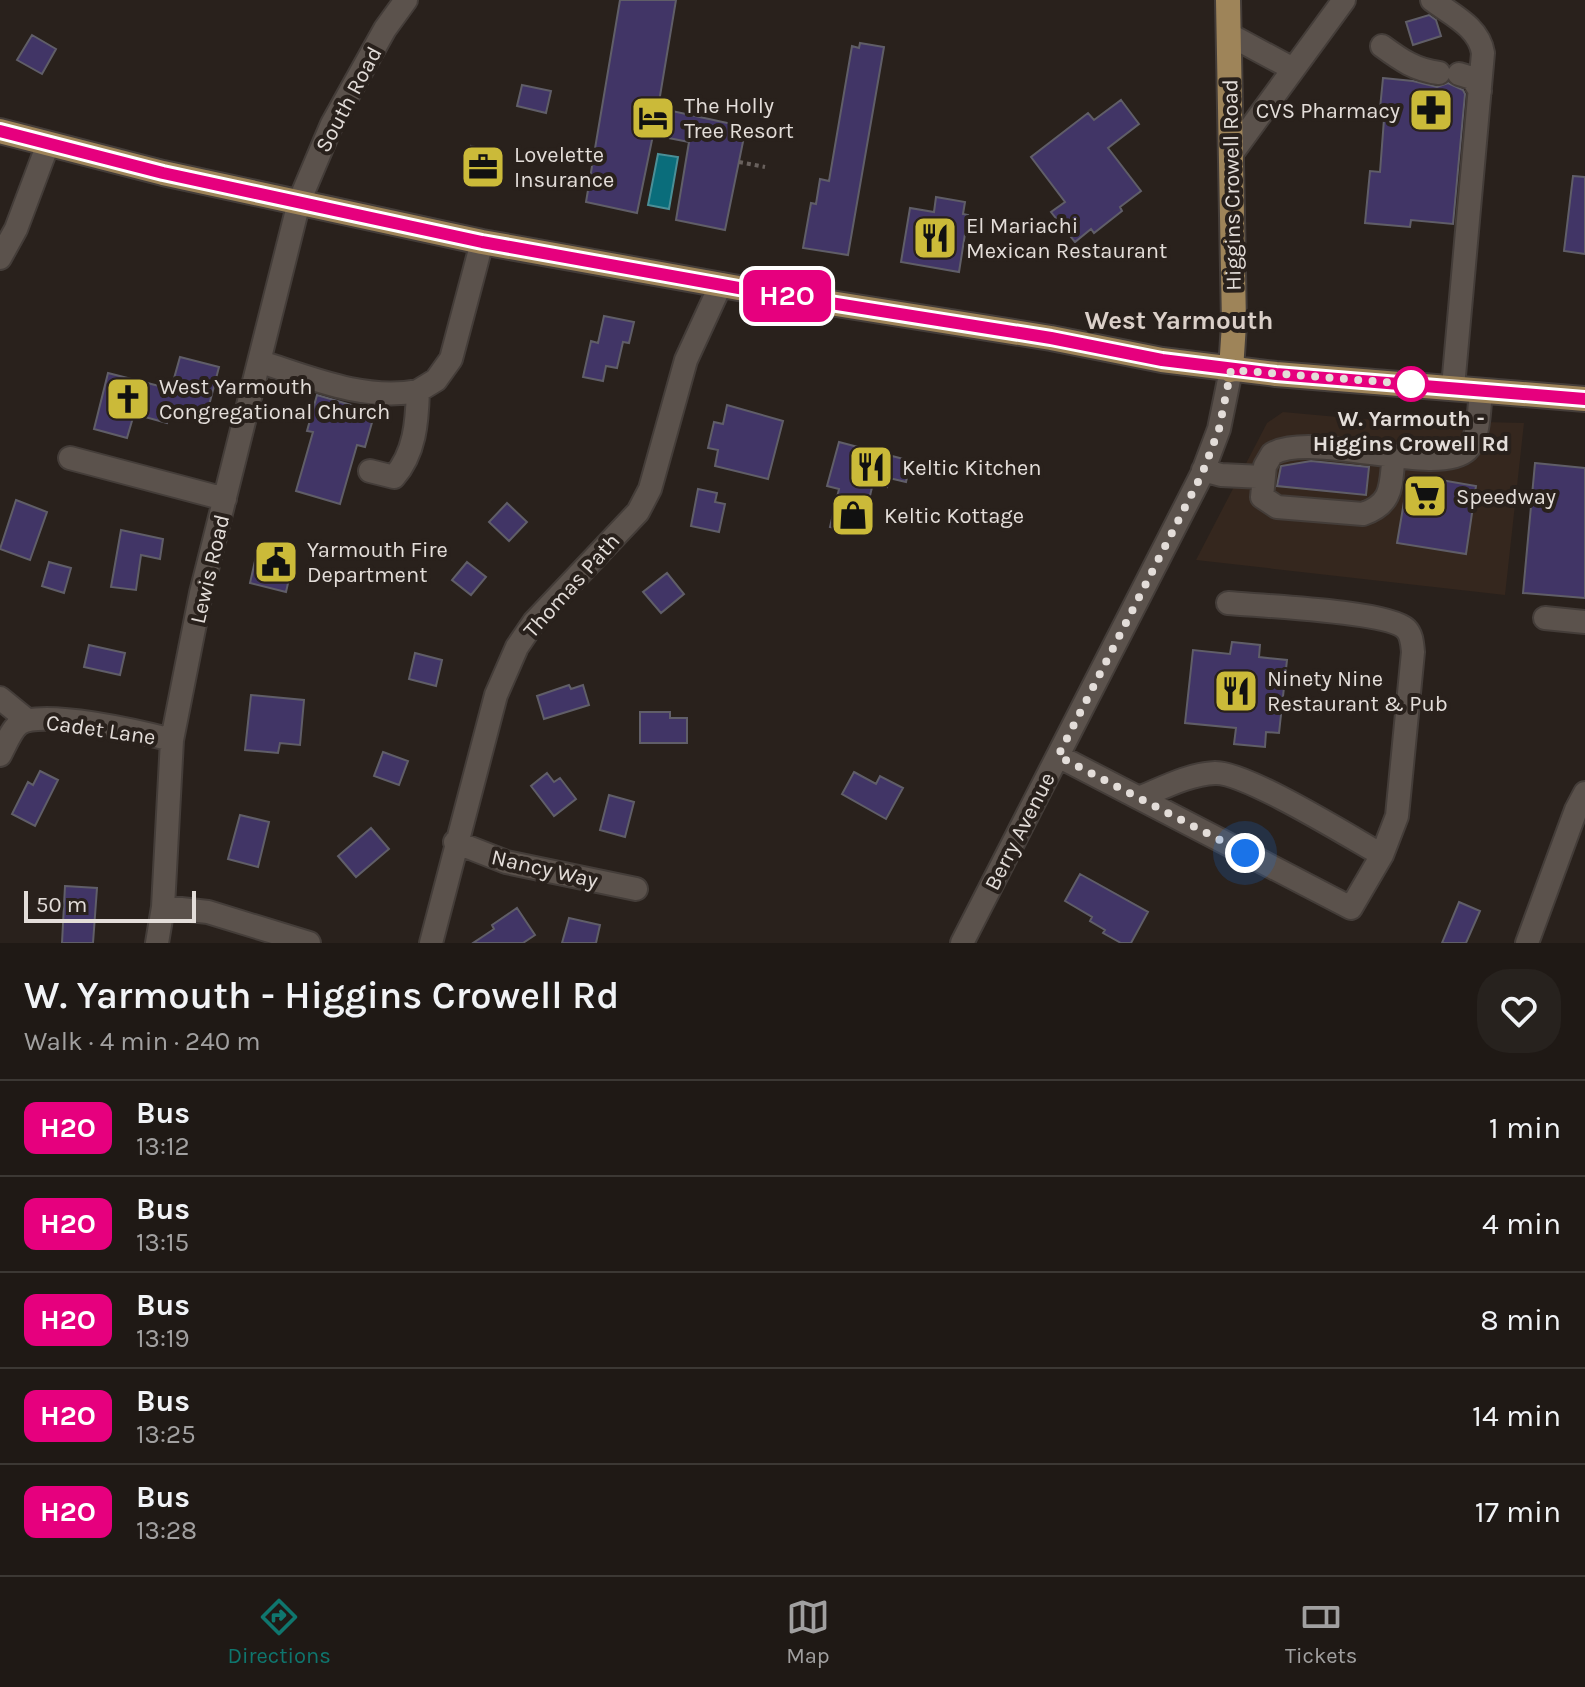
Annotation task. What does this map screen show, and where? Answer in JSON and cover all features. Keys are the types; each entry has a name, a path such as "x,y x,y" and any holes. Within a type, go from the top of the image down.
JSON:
{"main road":[{"name":"Higgins Crowell Road","path":"1228,0 1234,324 1231,370"},
{"path":"0,131 163,173 482,242 1051,338 1162,360 1231,370 1585,399"}],"street":[{"name":"South Road","path":"299,202 332,124 385,29 406,0"},
{"path":"1230,156 1344,0"},
{"path":"1432,0 1474,30 1481,41 1483,53 1453,387"},
{"path":"1228,34 1293,69"},
{"path":"1382,46 1407,65 1420,70 1472,78 1480,91"},
{"path":"0,258 16,229 48,144"},
{"name":"Lewis Road","path":"157,943 163,907 172,740 201,593 299,202"},
{"path":"261,362 362,392 398,395 418,391 436,380 451,359 482,242"},
{"name":"Thomas Path","path":"431,943 496,695 517,647 534,622 638,512 650,489 686,360 721,284"},
{"name":"Berry Avenue","path":"966,942 1203,470 1219,429 1231,370"},
{"path":"1394,455 1389,494 1375,510 1363,514 1277,507 1262,497 1263,477 1272,454 1294,446 1439,459 1455,456 1468,449 1474,438 1481,390"},
{"path":"370,471 394,477 406,464 417,426 418,391"},
{"path":"70,458 225,499"},
{"path":"1203,470 1221,475 1263,477"},
{"path":"1058,756 1351,908 1382,855 1397,816 1412,638 1405,628 1382,618 1228,603"},
{"path":"1545,618 1585,622"},
{"path":"0,698 27,720"},
{"name":"Cadet Lane","path":"0,755 18,724 49,717 172,740"},
{"path":"1139,798 1196,776 1225,773 1251,783 1382,855"},
{"path":"1527,943 1585,793"},
{"name":"Nancy Way","path":"455,842 506,862 636,889"},
{"path":"163,907 208,912 309,943"}],"path":[{"path":"739,162 765,167"}],"shaded area":[{"path":"1283,412 1360,419 1524,423 1505,595 1196,560 1267,423"}],"water":[{"path":"658,154 678,157 669,209 648,205"}],"building":[{"name":"The Holly Tree Resort","path":"620,0 676,0 658,108 746,127 725,230 676,220 689,142 653,135 637,213 586,202"},
{"path":"1429,15 1436,20 1441,36 1413,45 1406,22"},
{"path":"32,35 56,49 42,74 17,60"},
{"path":"860,43 884,47 848,255 803,248 811,203 816,204 820,179 829,181 852,46 859,48"},
{"name":"CVS Pharmacy","path":"1383,78 1437,87 1448,83 1465,94 1453,224 1411,220 1410,227 1365,223 1370,171 1380,172 1384,119 1379,119"},
{"path":"522,85 551,91 546,113 517,106"},
{"path":"1121,100 1139,124 1108,148 1141,191 1094,233 1091,229 1075,242 1051,212 1065,202 1031,157 1088,113 1094,120"},
{"name":"Lovelette Insurance","path":"471,146 502,153 497,179 466,173"},
{"path":"1573,176 1585,177 1585,254 1564,251"},
{"name":"El Mariachi Mexican Restaurant","path":"936,197 965,202 963,214 968,215 959,272 901,262 910,208 934,212"},
{"path":"604,316 634,322 629,343 623,342 617,368 606,366 603,381 583,377 591,341 598,343"},
{"name":"West Yarmouth Congregational Church","path":"180,357 219,367 206,417 170,408 167,423 134,414 127,438 94,429 108,373 171,389"},
{"path":"317,395 375,412 365,447 357,445 340,504 296,491 313,432 307,431"},
{"path":"727,405 783,421 768,479 715,466 718,450 708,448 714,422 723,424"},
{"path":"839,442 911,461 906,482 889,478 887,487 873,483 861,534 830,527 839,489 827,486"},
{"path":"1311,461 1369,467 1366,495 1277,486 1281,466"},
{"path":"1535,463 1585,468 1585,598 1523,593"},
{"path":"1435,479 1476,486 1466,554 1397,543 1405,496"},
{"path":"698,489 717,493 715,502 725,504 719,532 691,526"},
{"path":"16,500 47,512 30,560 0,549"},
{"path":"507,503 527,522 509,541 489,522"},
{"path":"121,530 163,539 160,559 141,555 136,590 111,587"},
{"path":"267,545 295,552 286,592 250,583 257,552 265,554"},
{"path":"49,562 71,568 64,593 42,586"},
{"path":"467,562 486,577 471,595 452,580"},
{"path":"667,573 684,594 661,613 643,592"},
{"name":"Ninety Nine Restaurant & Pub","path":"1232,642 1260,645 1259,657 1287,660 1279,733 1266,732 1265,747 1234,744 1236,728 1185,723 1193,650 1230,654"},
{"path":"89,645 125,653 120,675 84,667"},
{"path":"415,653 442,660 436,686 409,679"},
{"path":"569,685 571,689 583,685 589,705 544,719 537,696"},
{"path":"251,695 304,700 300,745 280,743 278,753 245,750"},
{"path":"640,712 670,712 670,718 687,718 687,743 640,743"},
{"path":"383,752 408,761 399,785 374,776"},
{"path":"40,771 58,780 35,826 12,814 28,782 33,785"},
{"path":"854,772 876,784 880,776 903,788 886,819 842,794"},
{"path":"547,773 554,782 560,778 576,799 554,816 531,786"},
{"path":"609,795 634,802 625,837 600,830"},
{"path":"240,815 269,822 258,867 228,859"},
{"path":"371,828 389,849 356,877 338,856"},
{"path":"1080,874 1148,912 1131,943 1121,943 1103,933 1105,930 1090,921 1092,917 1065,901"},
{"path":"65,886 97,888 93,943 62,943"},
{"path":"1459,902 1480,911 1466,943 1442,943"},
{"path":"517,908 535,935 523,943 473,943 494,929 492,925"},
{"path":"569,918 600,925 596,943 562,943"}],"bus line":[{"name":"H2O","path":"0,131 163,173 482,242 761,292 1051,338 1162,360 1231,370 1585,399"}],"place":[{"name":"CVS Pharmacy","path":"1431,110"},
{"name":"The Holly Tree Resort","path":"653,118"},
{"name":"Lovelette Insurance","path":"483,167"},
{"name":"El Mariachi Mexican Restaurant","path":"935,238"},
{"name":"W. Yarmouth - Higgins Crowell Rd","path":"1411,384"},
{"name":"West Yarmouth Congregational Church","path":"128,399"},
{"name":"Keltic Kitchen","path":"871,467"},
{"name":"Speedway","path":"1425,496"},
{"name":"Keltic Kottage","path":"853,515"},
{"name":"Yarmouth Fire Department","path":"276,562"},
{"name":"Ninety Nine Restaurant & Pub","path":"1236,691"}],"district":[{"name":"West Yarmouth","path":"1179,320"}],"route":[{"path":"1245,853 1058,756 1202,474 1219,429 1231,370 1423,385 1411,384"}]}
